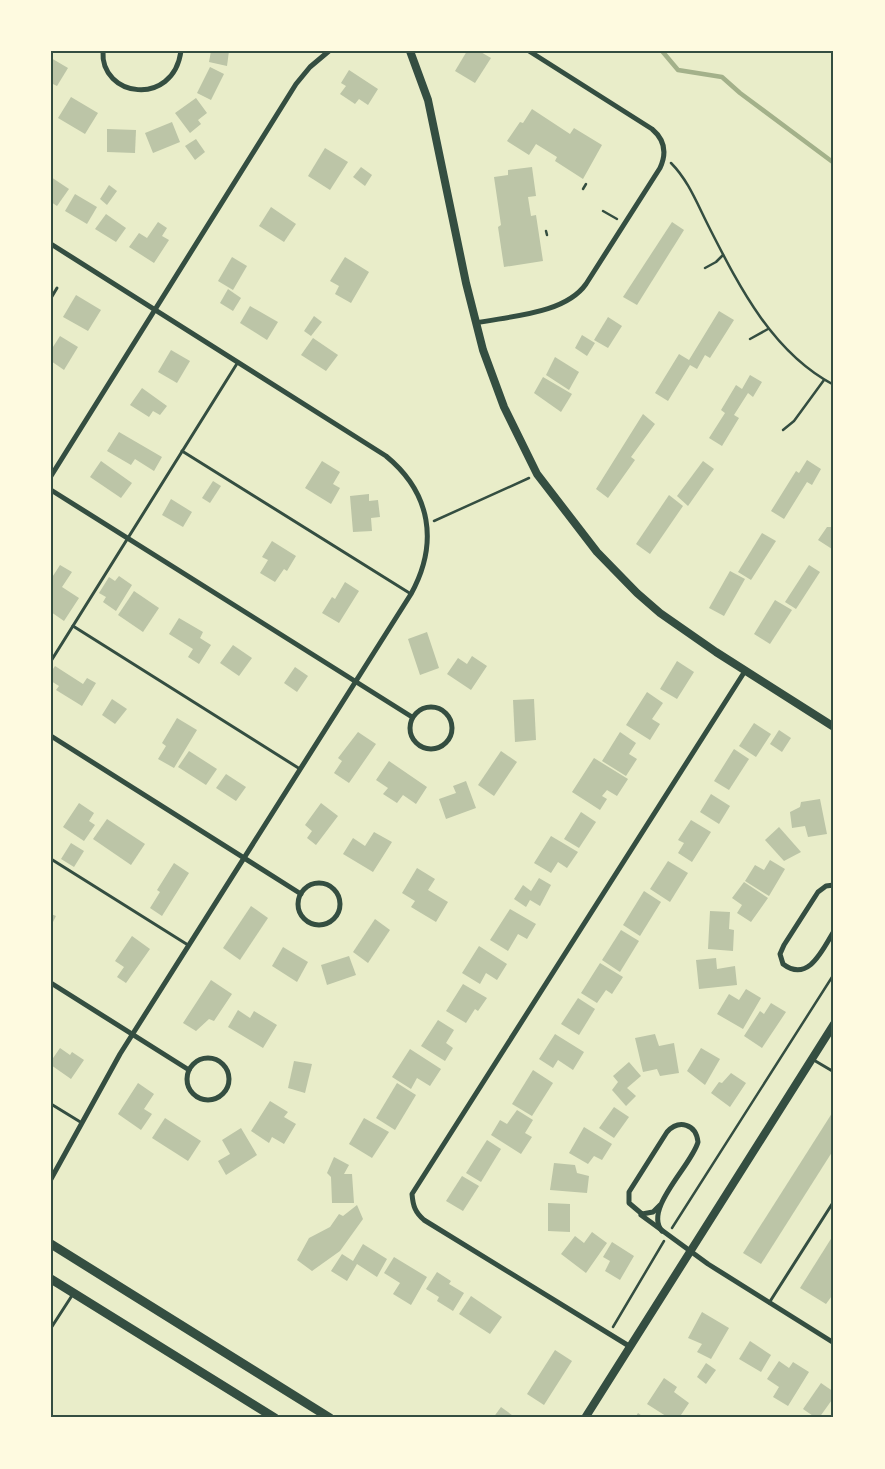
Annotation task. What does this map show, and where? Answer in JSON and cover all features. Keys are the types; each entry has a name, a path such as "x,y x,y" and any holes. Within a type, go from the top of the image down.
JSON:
{"main road":[{"path":"51,1244 330,1418"},
{"path":"51,1279 275,1418"}],"street":[{"path":"103,51 107,69 114,79 125,87 138,90 152,89 164,84 173,74 179,63 181,51"},
{"path":"51,476 296,84 310,67 329,51"},
{"path":"410,51 428,100 476,323 494,384 520,442 537,474 597,552 637,593 682,629 744,671 834,727"},
{"path":"476,323 561,305 575,297 591,277 660,168 664,158 662,140 652,129 528,51"},
{"path":"51,244 386,456 411,481 422,502 427,524 428,545 425,563 411,594 132,1034 51,1179"},
{"path":"51,490 412,717"},
{"path":"629,1346 424,1220 412,1205 412,1194 744,671"},
{"path":"437,707 443,710 451,722 451,736 447,742 435,749 421,747 412,738 410,724 412,717 423,708 437,707"},
{"path":"51,736 301,894"},
{"path":"318,883 331,886 340,897 341,904 336,917 324,925 318,926 305,920 298,907 301,894 305,888 318,883"},
{"path":"834,885 826,886 813,900 784,945 780,954 783,964 791,970 801,971 811,966 834,931"},
{"path":"828,941 834,944"},
{"path":"51,983 189,1070"},
{"path":"585,1418 834,1024"},
{"path":"213,1059 220,1062 228,1073 227,1087 224,1093 212,1100 199,1099 189,1089 187,1083 189,1070 199,1060 213,1059"},
{"path":"637,1212 648,1215 660,1205 697,1145 695,1131 685,1124 676,1125 667,1132 632,1186 628,1198 629,1203 637,1212 689,1252 768,1304 834,1343"},
{"path":"660,1205 657,1221 662,1231"}],"lane":[{"path":"51,298 57,288"},
{"path":"51,661 238,362"},
{"path":"182,451 411,594"},
{"path":"73,626 300,769"},
{"path":"51,859 188,945"},
{"path":"811,1059 834,1072"},
{"path":"51,1104 82,1123"},
{"path":"768,1304 834,1201"},
{"path":"51,1328 74,1294"}],"path":[{"path":"664,158 679,172 688,185 723,254 768,329 800,362 834,385"},
{"path":"583,189 586,184"},
{"path":"603,211 607,214"},
{"path":"705,268 716,262 723,254"},
{"path":"750,339 768,329"},
{"path":"783,430 794,420 824,380"},
{"path":"427,524 537,474"},
{"path":"609,1334 668,1235 834,974"}],"building":[{"path":"211,51 229,51 227,66 209,62"},
{"path":"467,51 479,51 491,58 475,83 455,71"},
{"path":"51,58 68,68 57,86 51,83"},
{"path":"210,67 224,74 211,100 197,93"},
{"path":"349,70 378,89 368,105 359,99 355,104 340,94 346,86 341,83"},
{"path":"71,97 98,113 85,134 58,118"},
{"path":"196,98 207,113 198,120 201,124 190,133 175,113"},
{"path":"532,109 570,134 574,128 602,145 583,179 555,161 557,157 536,144 529,155 507,141 520,122 523,123"},
{"path":"172,122 180,142 153,153 145,133"},
{"path":"107,129 136,130 135,153 107,152"},
{"path":"196,139 205,152 195,160 185,146"},
{"path":"325,148 348,162 330,190 308,176"},
{"path":"361,167 372,175 365,186 353,177"},
{"path":"532,167 536,196 528,197 531,216 536,215 543,261 504,267 498,227 501,225 494,177 508,175 508,170"},
{"path":"51,177 69,189 57,206 51,202"},
{"path":"109,185 117,191 107,205 100,199"},
{"path":"75,194 97,207 87,224 65,211"},
{"path":"271,207 296,224 284,242 259,226"},
{"path":"106,214 126,228 116,242 95,229"},
{"path":"158,222 167,228 162,236 169,240 154,263 129,247 139,233 147,238"},
{"path":"672,222 684,230 637,305 623,297"},
{"path":"232,257 247,266 233,290 218,281"},
{"path":"345,257 369,272 351,303 335,294 339,286 330,281"},
{"path":"228,289 241,298 233,311 220,303"},
{"path":"76,295 101,310 88,331 63,317"},
{"path":"250,306 278,322 267,340 240,323"},
{"path":"719,311 734,320 710,358 705,355 697,369 690,365 668,401 655,393 679,354 689,360"},
{"path":"314,316 322,322 311,336 304,331"},
{"path":"608,317 622,326 608,348 594,340"},
{"path":"582,335 595,343 587,356 575,348"},
{"path":"60,336 78,347 64,370 51,361 51,350"},
{"path":"313,338 338,355 326,371 301,355"},
{"path":"171,350 190,361 177,383 158,372"},
{"path":"555,357 579,372 569,390 546,375"},
{"path":"750,375 762,382 753,397 748,393 734,415 739,418 722,446 709,438 725,413 721,410 736,385 742,389"},
{"path":"543,377 572,394 561,412 534,393"},
{"path":"142,388 167,406 160,415 153,411 149,417 130,405"},
{"path":"643,414 655,424 631,457 635,460 608,498 596,489"},
{"path":"119,432 162,457 154,471 135,459 131,465 107,451"},
{"path":"807,460 821,469 812,485 807,482 784,519 771,511 796,471 799,473"},
{"path":"101,461 132,483 121,498 90,477"},
{"path":"322,461 340,472 333,484 340,488 331,504 305,488"},
{"path":"703,461 714,469 688,506 677,496"},
{"path":"213,481 221,486 210,503 202,498"},
{"path":"369,494 369,501 378,500 380,517 371,518 372,531 353,532 350,496"},
{"path":"669,495 683,506 650,554 636,544"},
{"path":"171,499 192,512 183,527 162,515"},
{"path":"834,523 834,547 832,549 818,540 827,527 831,527"},
{"path":"762,533 776,541 751,580 738,572"},
{"path":"272,541 296,556 287,571 284,569 275,582 260,573 268,560 262,557"},
{"path":"60,565 72,572 62,587 79,598 64,621 51,612 51,579"},
{"path":"809,565 820,572 796,609 785,602"},
{"path":"730,571 745,579 724,616 709,608"},
{"path":"119,576 132,585 116,611 103,602 106,597 99,593 109,577 115,581"},
{"path":"345,582 359,591 339,623 322,613 332,597 335,599"},
{"path":"134,591 159,608 143,632 118,615"},
{"path":"775,600 792,610 770,644 754,634"},
{"path":"179,618 203,632 200,638 211,645 199,664 188,657 193,649 169,634"},
{"path":"427,632 439,668 420,675 408,639"},
{"path":"233,645 252,658 239,676 220,663"},
{"path":"472,656 487,666 471,690 447,674 458,658 467,664"},
{"path":"677,661 694,672 677,699 660,689"},
{"path":"55,666 83,684 87,678 96,683 82,706 56,690 59,686 51,681 51,672"},
{"path":"295,667 308,676 297,692 284,683"},
{"path":"647,692 663,703 652,719 660,724 650,740 626,725"},
{"path":"112,699 127,709 115,724 102,715"},
{"path":"534,699 536,740 515,742 513,700"},
{"path":"177,718 197,730 174,768 158,759 166,746 162,743"},
{"path":"754,723 771,734 756,757 739,746"},
{"path":"779,730 791,738 782,752 770,744"},
{"path":"358,732 376,744 349,783 334,773 342,761 338,758"},
{"path":"620,732 636,743 629,754 637,759 626,776 602,761"},
{"path":"734,749 749,759 729,790 714,781"},
{"path":"189,751 217,769 206,785 178,767"},
{"path":"501,751 517,762 494,796 478,785"},
{"path":"594,758 628,779 617,796 607,790 602,796 607,799 600,810 572,792"},
{"path":"389,761 427,787 416,804 403,795 397,803 383,794 388,788 376,780"},
{"path":"226,774 246,787 236,801 216,788"},
{"path":"466,781 476,808 446,819 439,799 456,793 453,786"},
{"path":"711,794 730,806 719,824 700,812"},
{"path":"820,799 827,834 808,837 805,826 792,828 790,812 800,807 801,802"},
{"path":"79,803 94,813 89,821 95,825 84,841 63,827"},
{"path":"321,803 338,816 316,845 307,838 312,831 305,825"},
{"path":"581,812 596,822 579,848 564,839"},
{"path":"107,819 145,844 131,865 93,839"},
{"path":"691,820 711,832 692,862 678,853 684,843 678,840"},
{"path":"779,827 801,852 784,861 765,840"},
{"path":"374,832 392,842 373,872 343,854 353,838 365,846"},
{"path":"551,836 578,852 567,868 558,862 551,873 534,863"},
{"path":"71,843 84,851 74,867 61,859"},
{"path":"770,860 785,869 769,896 745,881 755,865 764,870"},
{"path":"668,861 688,873 670,902 650,889"},
{"path":"174,863 189,873 162,916 150,908 160,892 157,890"},
{"path":"417,868 435,879 428,890 448,902 436,922 411,907 415,901 402,893"},
{"path":"539,878 551,885 540,906 530,900 526,907 514,899 523,885 531,891"},
{"path":"744,882 768,898 751,922 737,913 742,905 732,898"},
{"path":"644,891 661,902 640,936 623,925"},
{"path":"251,906 268,918 240,960 223,948"},
{"path":"510,909 536,924 527,939 518,934 508,951 490,940"},
{"path":"710,911 730,912 729,929 734,930 733,951 708,949"},
{"path":"51,914 56,916 51,926"},
{"path":"375,919 390,930 368,963 353,952"},
{"path":"621,930 639,941 620,972 602,960"},
{"path":"132,936 150,949 126,983 117,977 124,967 115,961"},
{"path":"479,946 507,964 497,980 486,973 480,984 462,973"},
{"path":"283,947 308,962 297,982 272,966"},
{"path":"349,956 356,975 327,985 321,965"},
{"path":"716,958 717,969 735,966 737,985 699,989 696,960"},
{"path":"600,963 623,977 612,994 606,990 597,1003 581,993"},
{"path":"211,980 232,994 214,1021 209,1019 196,1031 183,1023"},
{"path":"463,984 487,998 478,1011 475,1009 466,1023 446,1011"},
{"path":"746,989 761,998 743,1029 717,1014 729,994 739,1000"},
{"path":"578,998 595,1009 579,1035 561,1024"},
{"path":"771,1003 786,1012 762,1048 744,1036 760,1011 764,1014"},
{"path":"238,1010 250,1018 254,1011 277,1025 263,1048 228,1027"},
{"path":"438,1020 454,1030 446,1043 453,1048 445,1061 421,1046"},
{"path":"555,1034 584,1052 573,1070 558,1060 553,1068 539,1059"},
{"path":"655,1034 659,1046 674,1043 679,1073 660,1076 657,1069 643,1072 635,1038"},
{"path":"60,1048 70,1055 72,1052 84,1060 71,1079 51,1065 51,1061"},
{"path":"701,1048 720,1059 705,1085 687,1071"},
{"path":"410,1049 441,1069 430,1086 417,1078 411,1089 392,1077"},
{"path":"294,1061 312,1064 305,1093 288,1088"},
{"path":"629,1062 641,1076 627,1088 636,1096 626,1106 612,1090 618,1082 613,1076"},
{"path":"533,1070 553,1083 532,1116 512,1104"},
{"path":"731,1073 746,1083 730,1107 711,1093 719,1082 722,1083"},
{"path":"138,1083 154,1094 144,1109 152,1114 141,1130 118,1114"},
{"path":"397,1083 416,1095 395,1130 376,1118"},
{"path":"270,1101 288,1112 284,1117 296,1124 284,1144 272,1137 269,1143 251,1131"},
{"path":"614,1107 629,1117 614,1138 599,1128"},
{"path":"517,1110 533,1120 525,1133 532,1137 521,1154 491,1135 500,1120 507,1124"},
{"path":"834,1110 834,1149 761,1264 743,1253"},
{"path":"165,1118 201,1141 188,1161 152,1138"},
{"path":"364,1118 389,1132 372,1158 349,1144"},
{"path":"584,1127 612,1144 602,1160 594,1156 588,1164 569,1153"},
{"path":"241,1128 257,1155 226,1175 218,1161 230,1154 222,1140"},
{"path":"487,1140 501,1149 481,1182 466,1173"},
{"path":"334,1157 349,1165 344,1174 352,1174 354,1203 332,1203 331,1177 327,1173"},
{"path":"554,1163 575,1165 577,1173 589,1176 587,1193 550,1190"},
{"path":"462,1176 479,1186 463,1211 446,1201"},
{"path":"548,1203 570,1204 570,1232 548,1231"},
{"path":"357,1205 363,1219 340,1251 312,1271 297,1260 309,1238 330,1227 339,1214 343,1216"},
{"path":"592,1232 607,1243 586,1273 561,1254 575,1236 584,1243"},
{"path":"834,1234 834,1293 826,1304 800,1288"},
{"path":"612,1242 634,1256 620,1280 605,1271 610,1261 603,1257"},
{"path":"363,1244 387,1259 377,1277 357,1264 347,1281 331,1271 342,1254 353,1261"},
{"path":"394,1257 427,1277 411,1305 393,1294 400,1283 384,1273"},
{"path":"437,1272 451,1281 449,1284 464,1293 453,1311 437,1301 439,1297 426,1289"},
{"path":"471,1296 502,1317 490,1334 459,1314"},
{"path":"702,1312 729,1328 711,1359 697,1352 702,1344 688,1338"},
{"path":"750,1341 771,1355 761,1372 739,1359"},
{"path":"555,1350 572,1361 544,1405 527,1394"},
{"path":"779,1361 789,1368 793,1362 809,1372 788,1406 773,1397 779,1387 767,1379"},
{"path":"706,1363 716,1370 706,1384 697,1377"},
{"path":"664,1378 677,1387 674,1392 689,1403 679,1418 669,1418 647,1404"},
{"path":"821,1383 834,1392 834,1397 819,1418 816,1418 803,1409"},
{"path":"501,1407 516,1418 493,1418"},
{"path":"638,1413 645,1418 635,1418"}],"waterway":[{"path":"662,51 678,70 722,77 740,93 834,163"}]}
